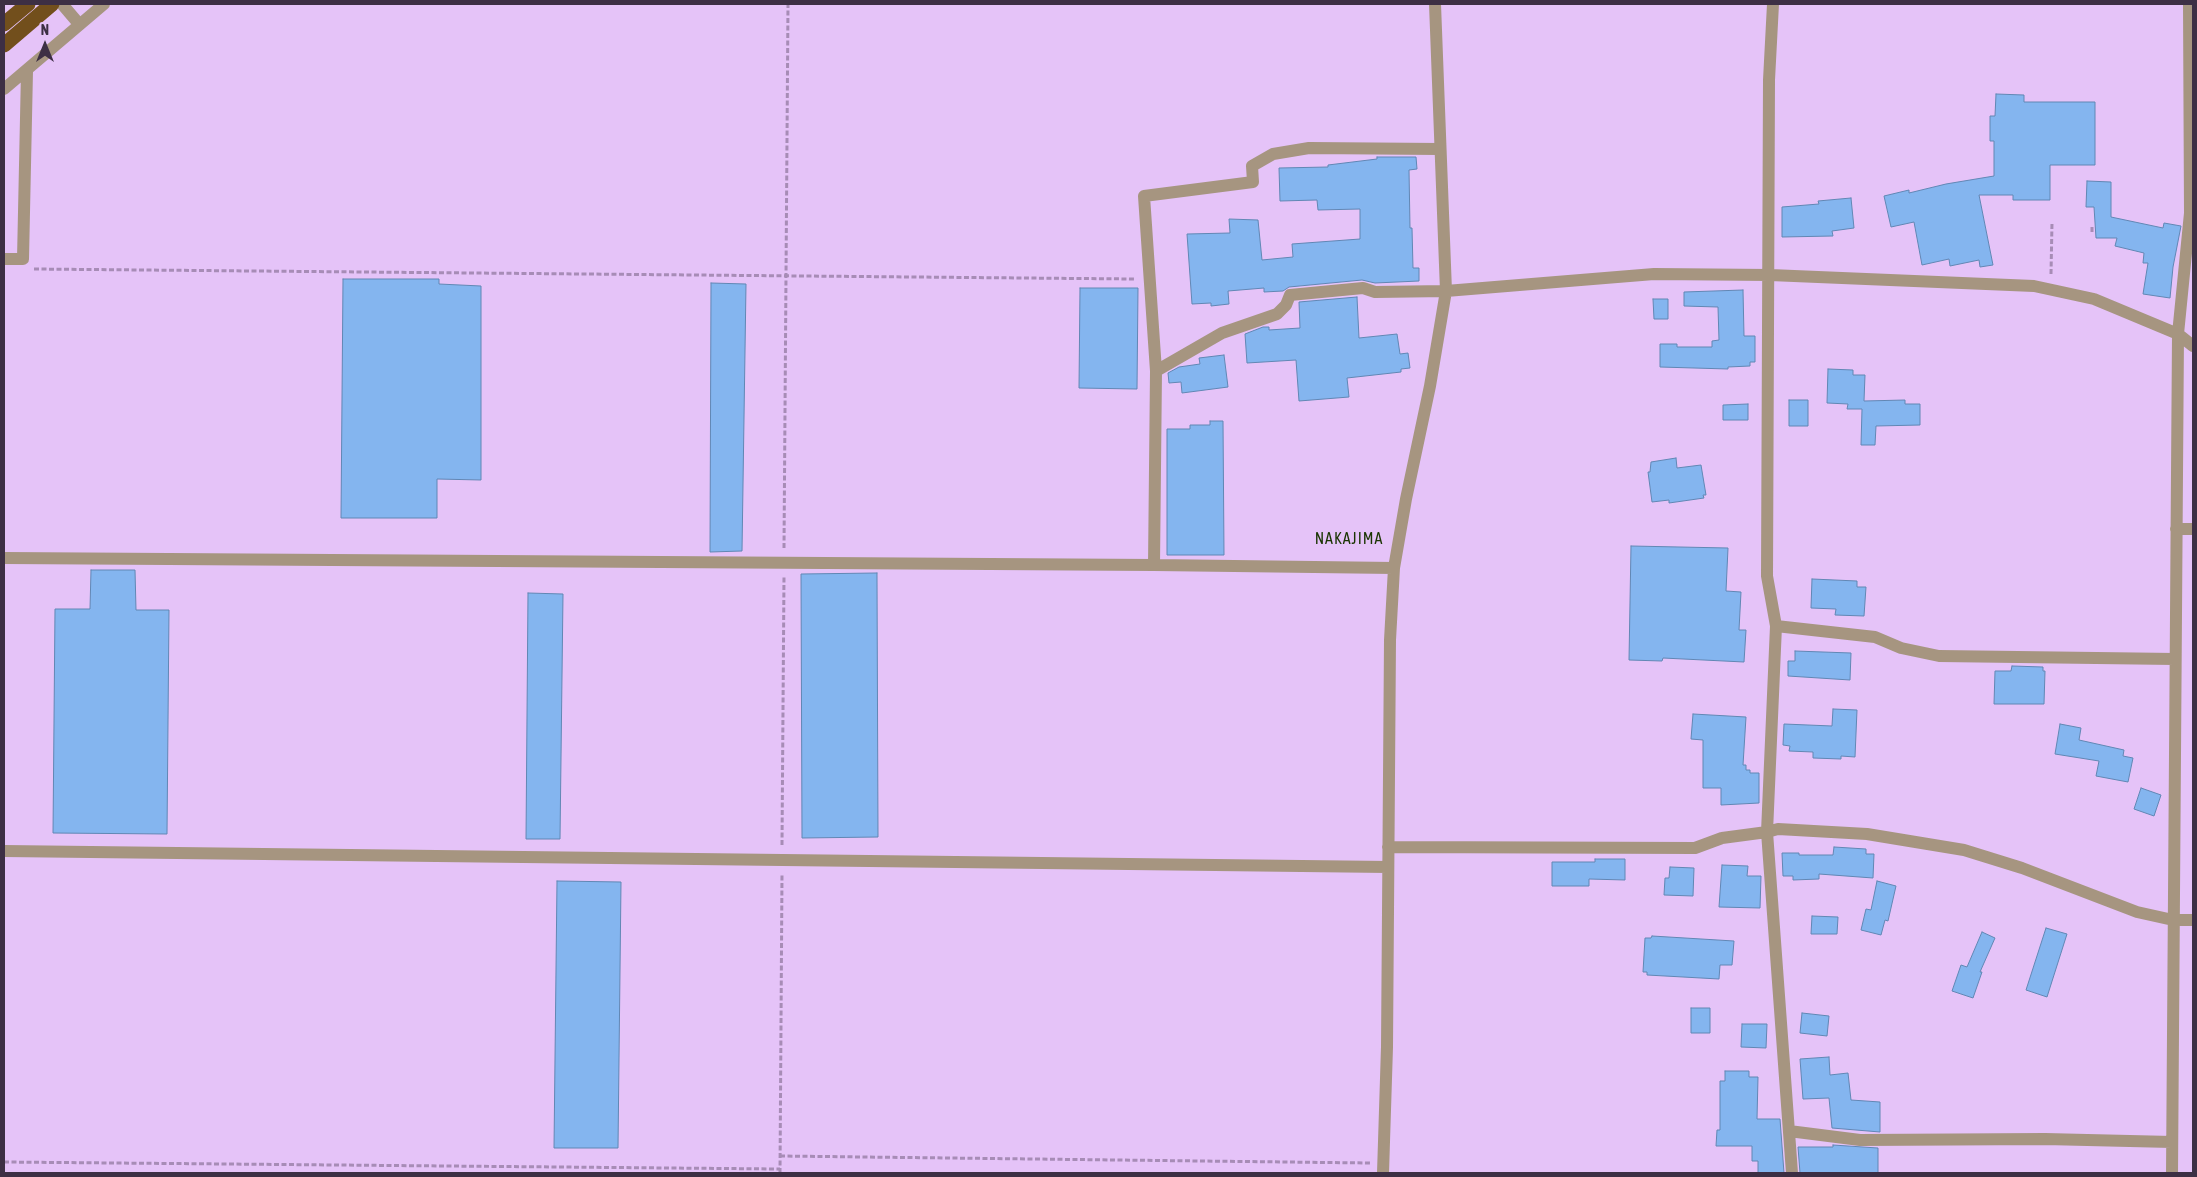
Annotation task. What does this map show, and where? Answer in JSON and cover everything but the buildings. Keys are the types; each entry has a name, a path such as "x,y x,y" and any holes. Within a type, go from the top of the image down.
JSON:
{"highway":[{"path":"4,16 23,4"},
{"path":"4,24 28,4"},
{"path":"4,44 52,4"}],"street":[{"path":"62,4 79,24"},
{"path":"4,89 104,4"},
{"path":"1383,1168 1387,1047 1390,640 1394,568 1406,499 1430,386 1446,291 1435,4"},
{"path":"1774,4 1769,80 1768,576 1776,626 1768,832 1792,1173"},
{"path":"2172,1173 2178,334 2190,213 2190,4"},
{"path":"4,259 23,259 27,70"},
{"path":"1154,565 1156,371 1144,196 1253,182 1252,166 1273,154 1309,148 1440,149"},
{"path":"1156,371 1222,333 1277,314 1286,305 1290,295 1363,288 1375,292 1446,291 1654,274 1770,275 2034,286 2094,300 2178,334 2193,346"},
{"path":"2176,529 2193,529"},
{"path":"4,558 1394,568"},
{"path":"1776,626 1876,637 1901,648 1939,656 2175,659"},
{"path":"1388,847 1695,848 1722,838 1778,829 1867,834 1964,850 2022,868 2137,912 2173,920 2193,920"},
{"path":"4,851 1388,867"},
{"path":"1789,1131 1860,1140 2045,1139 2172,1142"}],"path":[{"path":"4,1162 780,1171 788,4"},
{"path":"2051,290 2052,222"},
{"path":"23,259 27,269 1149,279"},
{"path":"780,1156 1383,1168"}],"district":[{"name":"NAKAJIMA","path":"1349,539"}]}
